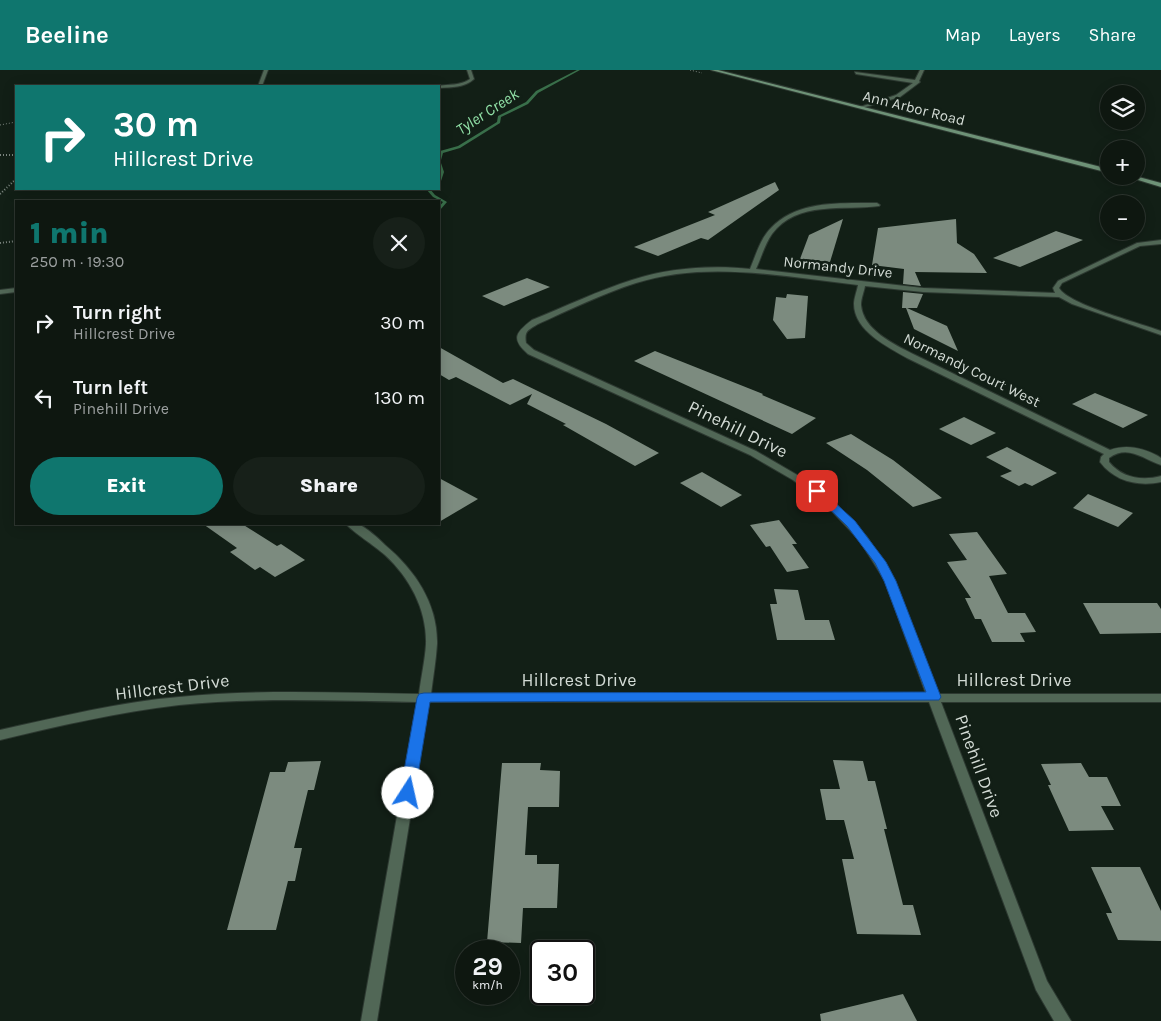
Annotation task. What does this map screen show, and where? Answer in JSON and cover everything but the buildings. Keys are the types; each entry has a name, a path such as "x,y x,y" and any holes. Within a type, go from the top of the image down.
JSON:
{"main road":[{"name":"Ann Arbor Road","path":"713,70 1100,169"},
{"path":"1145,181 1161,185"}],"street":[{"path":"260,85 266,70"},
{"path":"440,87 468,82 472,79 469,70"},
{"path":"862,107 901,95 918,82 922,70"},
{"path":"856,74 918,82"},
{"path":"752,271 768,236 777,225 786,219 818,207 877,206"},
{"path":"1060,295 1056,288 1060,282 1139,244 1161,242"},
{"name":"Normandy Drive","path":"521,336 525,329 535,322 634,280 693,270 752,271 923,290 1060,295 1074,303 1161,333"},
{"name":"Normandy Court West","path":"862,284 858,300 860,313 868,326 884,340 910,356 1109,453"},
{"path":"0,292 15,290"},
{"name":"Pinehill Drive","path":"521,336 522,344 531,352 753,453 782,469 817,491 851,523 880,562 890,581 1041,984 1063,1021"},
{"path":"1161,462 1152,456 1133,450 1109,453 1105,457 1104,462 1114,472 1134,480 1145,482 1161,479"},
{"path":"352,525 390,553 410,574 423,598 430,626 431,650 369,1021"},
{"name":"Hillcrest Drive","path":"0,735 88,715 178,701 251,696 424,698 1161,698"}],"path":[{"path":"0,124 15,122"},
{"path":"0,155 15,155"},
{"path":"0,194 15,180"},
{"path":"0,243 15,241"}],"waterway":[{"name":"Tyler Creek","path":"440,156 441,152 459,147 499,122 499,117 527,103 537,92 579,70"},
{"name":"Tyler Creek","path":"440,166 442,172 440,178"},
{"name":"Tyler Creek","path":"429,190 434,196 445,202 440,208"}],"route":[{"path":"408,793 424,698 934,697 890,581 880,562 851,523 817,491"}]}
